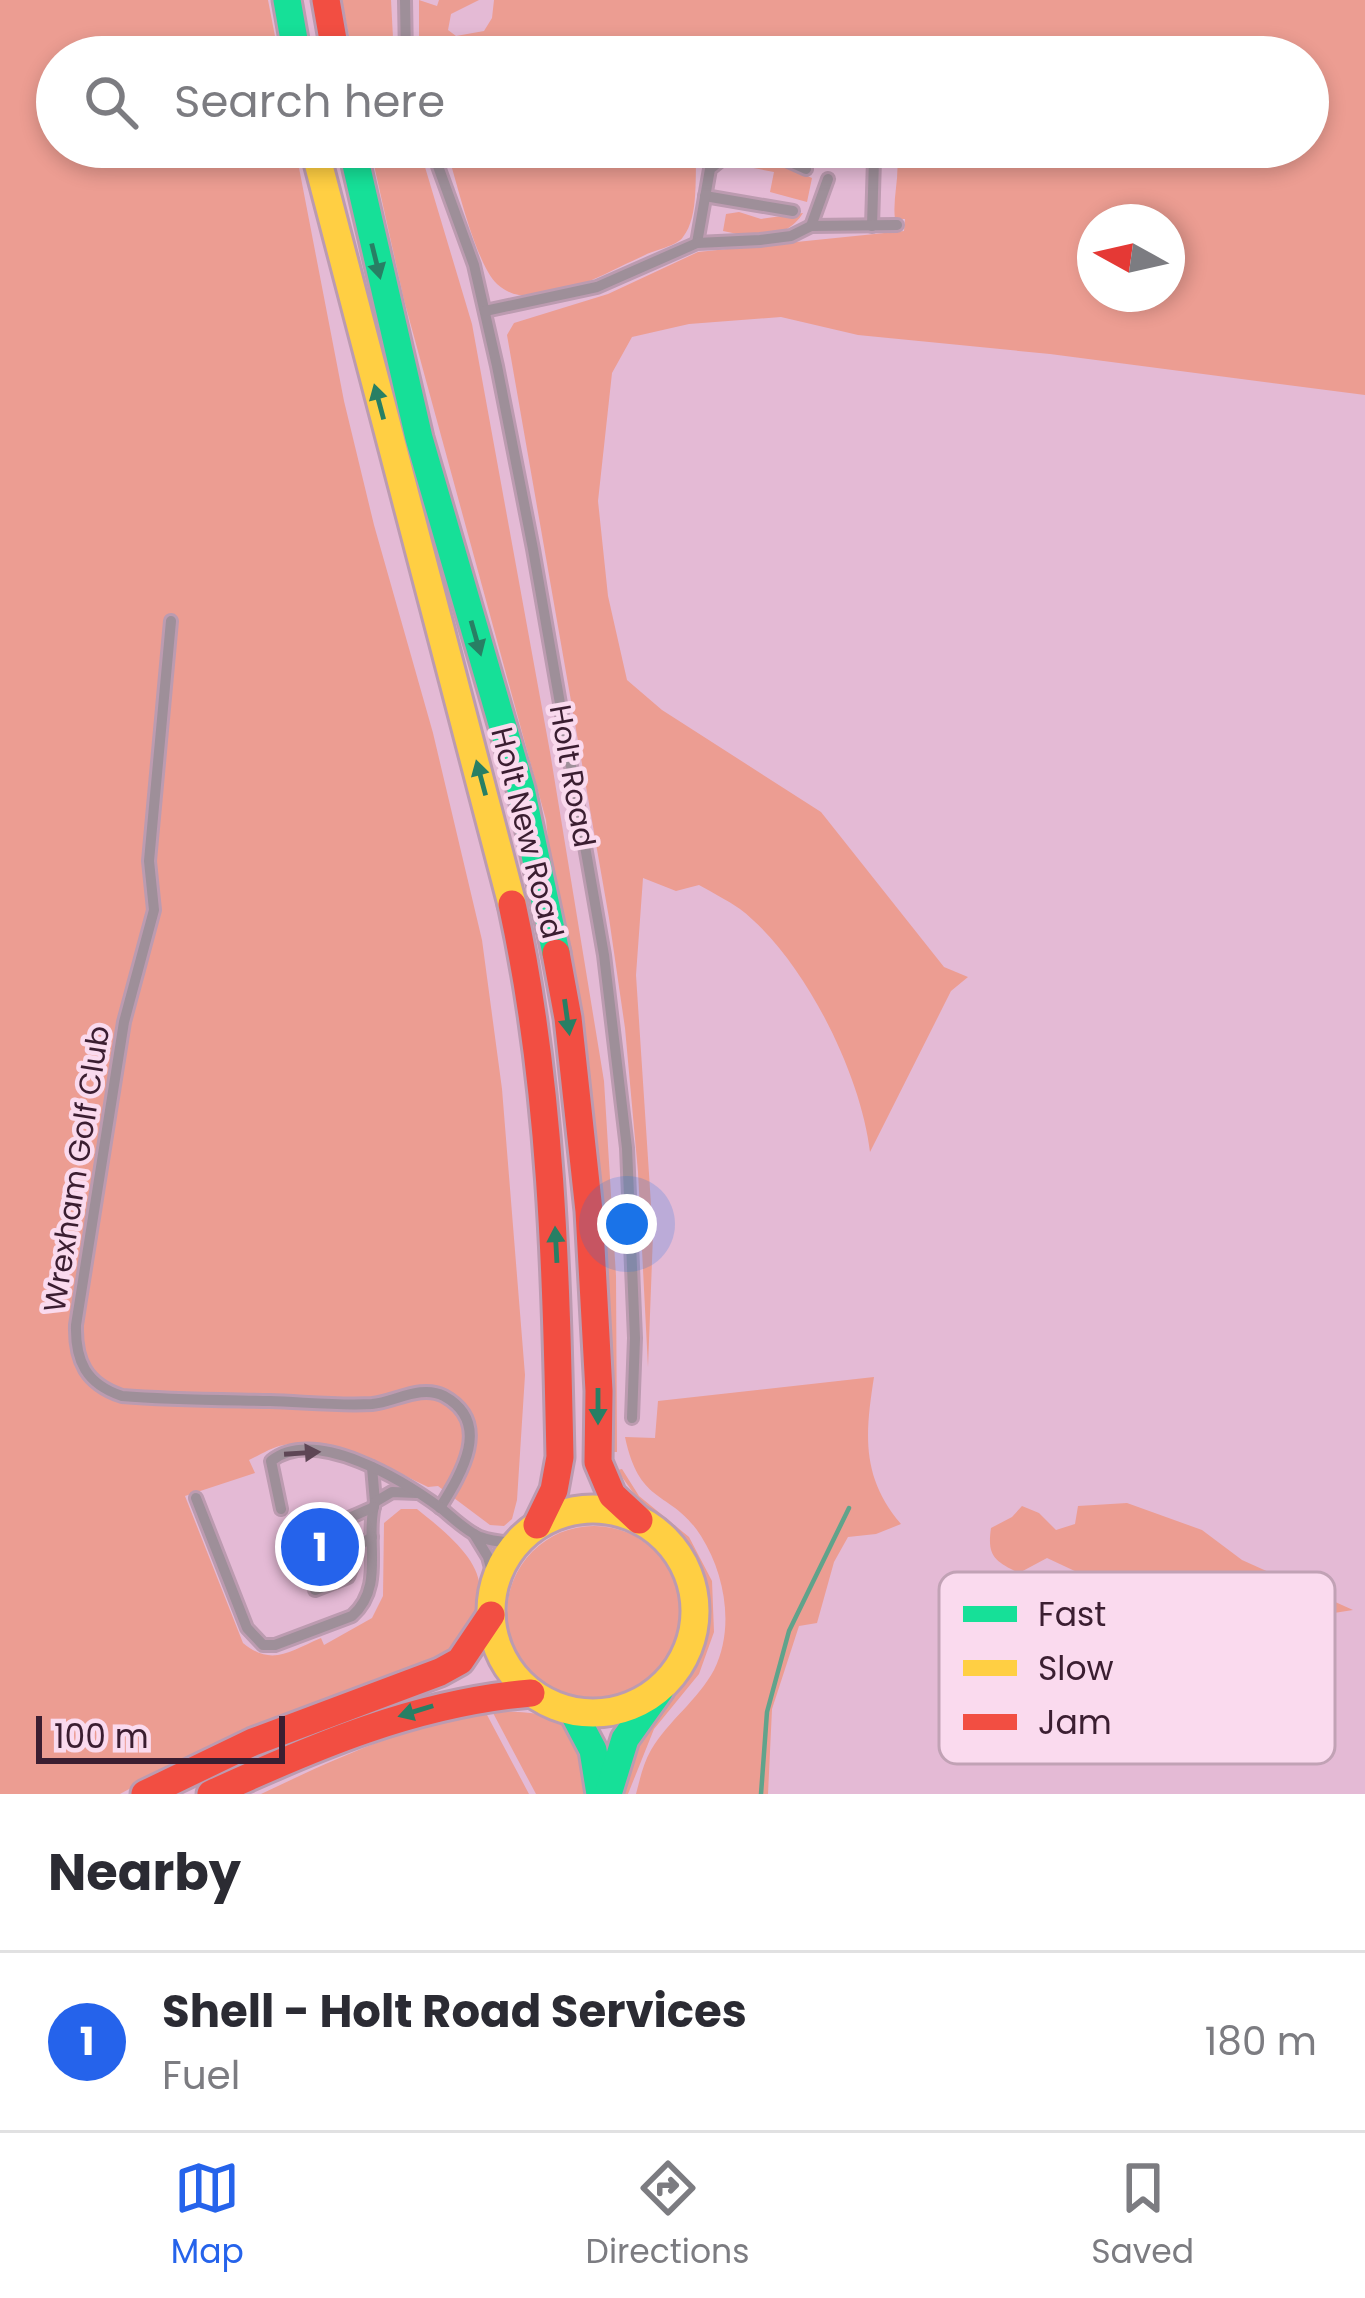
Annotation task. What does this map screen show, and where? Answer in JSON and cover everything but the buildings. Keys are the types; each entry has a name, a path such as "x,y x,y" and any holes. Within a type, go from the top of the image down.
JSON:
{"main road":[{"path":"287,0 293,36"},
{"path":"326,0 332,36"},
{"name":"Holt New Road","path":"320,168 495,829 536,1036 554,1222 560,1456 554,1490 527,1534"},
{"name":"Holt New Road","path":"357,168 419,438 521,789 549,912 568,1018 589,1211 598,1462 612,1495 639,1520"},
{"path":"531,1694 502,1659 490,1615 495,1583 527,1534 561,1514 587,1509 614,1511 663,1536 681,1558 696,1613 685,1655 625,1739 604,1794"},
{"path":"145,1794 253,1742 440,1672 460,1660 490,1615"},
{"path":"211,1794 389,1719 490,1695 531,1694 572,1712 619,1711 659,1690"},
{"path":"572,1712 590,1736 604,1794"}],"lane":[{"path":"405,0 406,36"},
{"name":"Holt Road","path":"439,168 463,230 485,311 533,550 604,955 627,1148 635,1338 632,1418"},
{"path":"698,242 711,168"},
{"path":"802,168 806,170"},
{"path":"872,226 874,168"},
{"path":"812,226 828,179"},
{"path":"705,196 794,211"},
{"path":"485,311 597,287 698,242 791,236 812,226 897,225"},
{"name":"Wrexham Golf Club","path":"171,621 149,861 154,910 124,1022 76,1325 79,1362 105,1390 135,1397 375,1404 420,1392 440,1393 458,1406 469,1424 471,1448 440,1508"},
{"path":"281,1509 269,1467 275,1457 321,1451 372,1467 474,1534 496,1542 527,1534"},
{"path":"196,1498 248,1628 263,1645 286,1642 352,1616 371,1590 372,1467"},
{"path":"294,1542 392,1492 417,1493"},
{"path":"474,1534 488,1557 495,1583"},
{"path":"315,1590 348,1577 361,1544 372,1537"}],"shaded area":[{"path":"0,0 268,0 275,36 36,36 36,168 299,168 344,401 433,733 482,940 502,1089 525,1375 517,1500 512,1519 504,1526 490,1525 438,1486 428,1487 341,1448 303,1443 275,1447 249,1460 255,1473 185,1496 243,1643 253,1650 281,1654 321,1638 324,1645 372,1618 383,1596 384,1523 401,1509 417,1509 470,1561 480,1595 475,1614 441,1658 153,1776 120,1794 0,1794"},
{"path":"342,0 391,0 393,36 349,36"},
{"path":"419,0 437,6 439,0 479,0 451,14 448,30 456,36 419,36"},
{"path":"494,0 1365,0 1365,395 1050,354 858,335 781,317 689,324 632,337 612,373 598,501 608,596 627,680 662,710 821,812 944,967 968,977 951,991 870,1152 855,1088 826,1020 764,930 740,909 699,885 676,891 643,878 636,975 653,1235 648,1367 625,1028 507,335 514,323 608,294 698,252 904,231 905,219 895,219 898,168 1329,168 1329,36 456,36 484,31 492,18"},
{"path":"375,168 425,168 472,324 604,1081 616,1276 617,1452 613,1452 546,820 404,300"},
{"path":"452,168 696,168 692,218 676,243 549,294 512,293 497,284 467,220"},
{"path":"753,168 792,169 812,178 807,202 770,192 774,172"},
{"path":"739,212 761,219 803,213 778,233 757,236 723,231 726,214"},
{"path":"874,1377 869,1454 879,1489 901,1524 876,1534 848,1537 834,1562 817,1623 799,1626 772,1709 768,1794 636,1794 651,1750 714,1670 725,1619 721,1584 701,1536 639,1476 625,1437 655,1438 658,1401"},
{"path":"622,1469 639,1496 689,1537 712,1581 714,1632 699,1674 654,1729 628,1794 620,1794 634,1751 652,1718 693,1670 707,1630 705,1587 694,1559 674,1533 647,1512 617,1470"},
{"path":"1127,1503 1202,1530 1242,1560 1269,1572 1077,1572 1047,1558 1017,1572 998,1561 990,1545 991,1528 1022,1506 1039,1513 1056,1530 1075,1524 1078,1506"},
{"path":"594,1526 627,1533 656,1551 674,1580 681,1613 674,1646 656,1675 627,1693 594,1700 561,1693 532,1675 514,1646 507,1613 514,1580 532,1551 561,1533"},
{"path":"1335,1602 1353,1610 1335,1613"},
{"path":"492,1711 538,1714 570,1727 583,1748 593,1794 536,1794"},
{"path":"486,1713 529,1794 261,1794 398,1735"}],"waterway":[{"path":"761,1794 767,1712 789,1631 849,1508"}],"traffic: fast":[{"path":"287,0 293,36"},
{"path":"357,168 419,438 521,789 556,953"},
{"path":"608,1794 625,1739 660,1690"},
{"path":"573,1712 593,1750 600,1794"}],"traffic: slow":[{"path":"319,168 512,904"},
{"path":"593,1509 632,1517 665,1539 687,1572 695,1611 687,1650 665,1683 632,1705 593,1713 554,1705 521,1683 499,1650 491,1611 499,1572 521,1539 554,1517 593,1509"}],"traffic: jam":[{"path":"326,0 332,36"},
{"path":"512,904 544,1110 556,1318 560,1457 554,1490 537,1525"},
{"path":"556,953 568,1018 589,1211 598,1462 612,1495 639,1520"},
{"path":"145,1794 253,1742 440,1672 460,1661 491,1615"},
{"path":"211,1794 367,1729 447,1706 531,1693"}],"place":[{"name":"Shell - Holt Road Services","path":"320,1547"}]}
